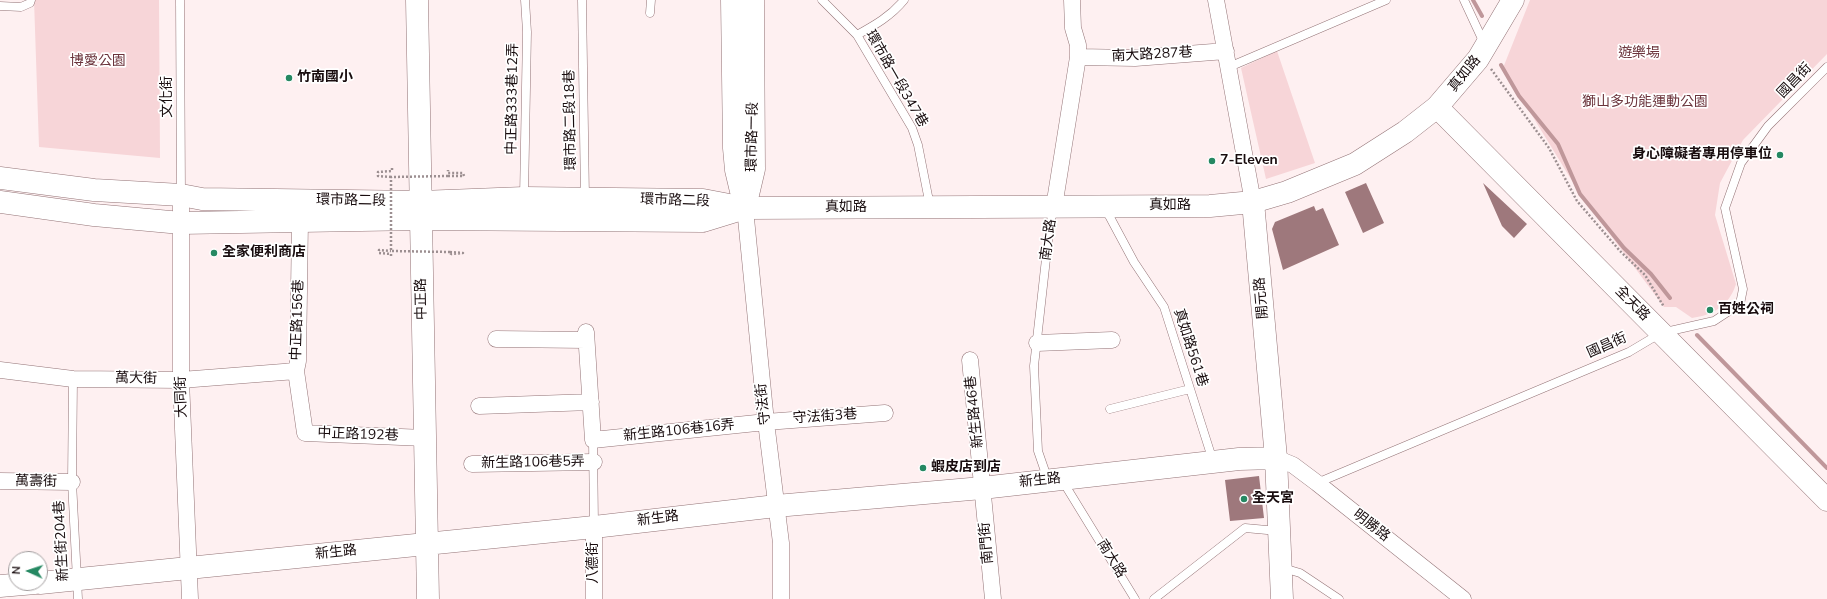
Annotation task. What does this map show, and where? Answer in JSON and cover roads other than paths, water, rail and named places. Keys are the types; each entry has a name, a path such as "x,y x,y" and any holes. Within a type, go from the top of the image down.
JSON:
{"main road":[{"name":"中正路","path":"417,0 428,599"},
{"name":"環市路一段","path":"732,0 734,148 736,170 745,208"},
{"name":"環市路一段","path":"745,208 754,169 753,0"},
{"name":"真如路","path":"745,208 1210,206 1254,202 1287,192 1355,164 1405,132 1437,107 1482,53 1513,0"},
{"name":"全天路","path":"1437,107 1827,500"},
{"name":"環市路二段","path":"0,178 94,190 181,195 202,199 421,210 703,221 745,208"},
{"name":"環市路二段","path":"0,202 94,215 181,223 300,221 421,210 524,198 703,200 745,208"},
{"name":"開元路","path":"1254,202 1276,458 1282,599"},
{"name":"新生路","path":"48,584 77,589 189,568 776,506 982,488 1239,459 1276,458"}],"street":[{"name":"南大路","path":"1054,207 1078,57 1078,45 1073,28 1072,0"},
{"name":"開元路","path":"1216,0 1254,202"},
{"name":"南大路287巷","path":"1078,57 1135,58 1226,51"},
{"name":"大同街","path":"181,195 181,380 190,599"},
{"name":"守法街","path":"745,208 766,422 781,543 781,599"},
{"name":"中正路156巷","path":"296,372 298,361 300,221"},
{"path":"496,339 586,336 593,440"},
{"path":"1037,343 1112,340"},
{"name":"新生路46巷","path":"970,360 982,488"},
{"name":"萬大街","path":"0,370 73,379 181,380 296,372"},
{"name":"中正路192巷","path":"296,372 305,434 425,438"},
{"path":"479,406 590,402"},
{"name":"守法街3巷","path":"766,422 885,413"},
{"name":"新生路106巷16弄","path":"593,440 766,422"},
{"name":"明勝路","path":"1276,458 1293,465 1317,483 1463,599"},
{"name":"新生路106巷5弄","path":"472,464 594,462"},
{"name":"萬壽街","path":"0,481 72,482"},
{"name":"南門街","path":"982,488 993,599"},
{"name":"八德街","path":"594,526 594,599"}],"lane":[{"name":"文化街","path":"180,0 181,195"},
{"name":"中正路333巷12弄","path":"524,198 527,32 525,0"},
{"name":"環市路二段18巷","path":"582,0 585,199"},
{"path":"650,13 651,0"},
{"name":"環市路一段347巷","path":"822,0 857,35 912,128 918,145 930,207"},
{"path":"857,35 878,24 904,0"},
{"path":"1229,67 1386,0"},
{"path":"1464,0 1482,53"},
{"path":"0,6 21,7 30,1"},
{"name":"國昌街","path":"1317,483 1629,352 1661,333 1714,320 1740,304 1744,290 1725,208 1741,163 1768,126 1827,67"},
{"name":"南大路","path":"1054,207 1048,241 1034,366 1038,451 1055,480 1135,599"},
{"name":"真如路561巷","path":"1104,207 1134,262 1164,308 1213,462"},
{"name":"新生街204巷","path":"73,379 72,482 77,589"},
{"path":"1110,409 1190,389"},
{"path":"593,440 594,526"},
{"path":"1154,599 1245,528 1279,531"},
{"path":"1280,567 1300,573 1339,599"}],"waterway":[{"path":"1473,0 1482,16"},
{"path":"1501,65 1519,96 1558,144 1580,194 1624,248 1651,274 1670,298"},
{"path":"1697,335 1827,468"}],"place":[{"name":"竹南國小","path":"289,78"},
{"name":"身心障礙者專用停車位","path":"1780,155"},
{"name":"7-Eleven","path":"1212,161"},
{"name":"全家便利商店","path":"214,253"},
{"name":"百姓公祠","path":"1710,310"},
{"name":"蝦皮店到店","path":"923,468"},
{"name":"全天宮","path":"1244,499"}],"park label":[{"name":"遊樂場","path":"1639,54"},
{"name":"博愛公園","path":"98,62"},
{"name":"獅山多功能運動公園","path":"1645,103"}]}
